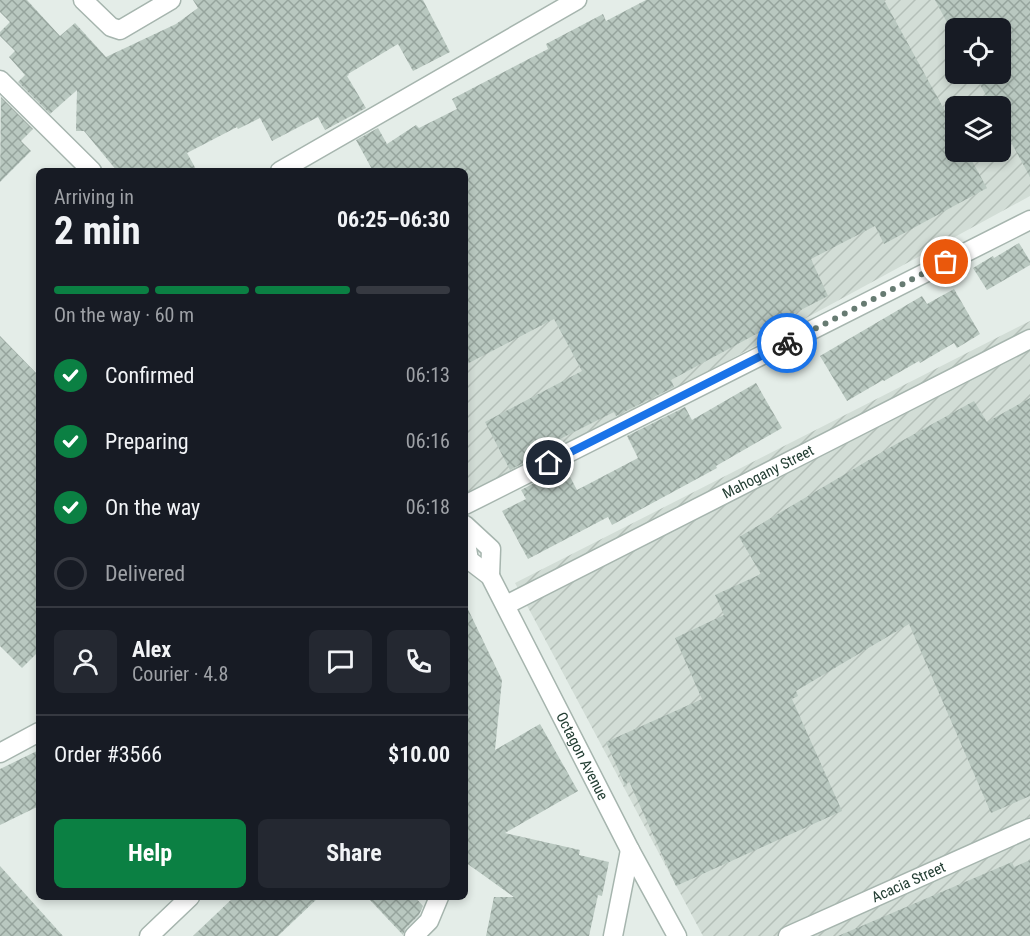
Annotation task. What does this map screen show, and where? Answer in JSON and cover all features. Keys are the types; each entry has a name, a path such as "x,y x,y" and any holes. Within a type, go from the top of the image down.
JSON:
{"street":[{"path":"83,0 111,27 120,30 171,0"},
{"path":"285,168 577,0"},
{"path":"0,80 89,168"},
{"path":"468,503 1030,220"},
{"name":"Mahogany Street","path":"506,605 1030,339"},
{"name":"Octagon Avenue","path":"468,528 491,549 490,576"},
{"name":"Octagon Avenue","path":"468,554 469,560 490,576 506,605 630,850 677,936"},
{"path":"0,753 36,734"},
{"name":"Acacia Street","path":"788,936 1030,828"},
{"path":"613,936 630,850"},
{"path":"149,936 187,900"},
{"path":"414,936 429,921 438,900"}],"shaded area":[{"path":"745,0 1030,0 1030,196 472,500 468,497 468,207"},
{"path":"1030,321 1030,936 703,936 515,583"}],"building":[{"path":"0,0 27,0 60,36 75,23 106,57 176,24 198,8 193,0 423,0 450,52 413,71 398,44 348,74 347,76 366,108 325,130 318,117 272,141 260,118 238,129 237,127 187,153 195,168 115,168 84,131 76,131 77,90 50,114 18,82 25,75 9,57 15,51 0,36 0,32 10,22 0,12"},
{"path":"646,0 884,0 945,111 945,162 973,162 987,188 884,244 875,226 811,259 828,296 759,330 760,332 671,380 674,387 616,416 614,412 552,443 554,447 510,470 485,422 582,371 554,319 468,363 468,168 371,168 356,140 378,128 387,144 416,125 419,128 457,109 452,99 548,49 546,44 603,14 606,21"},
{"path":"935,0 1030,0 1030,177 1011,142 1011,96 986,96 980,84 1011,84 1011,18 945,19"},
{"path":"1,97 33,129 21,141 31,151 0,182"},
{"path":"1019,243 1030,265 987,290 973,268"},
{"path":"954,289 980,334 957,348 954,343 847,401 820,356 922,296 927,304"},
{"path":"0,336 36,373 36,654 22,668 0,646"},
{"path":"756,383 782,428 716,466 717,468 612,525 608,517 528,559 502,511 526,499 521,490 565,467 577,490 638,458 627,436 685,407 692,420"},
{"path":"1030,398 1030,796 991,813 909,624 796,691 798,696 792,699 842,811 676,886 628,779 626,787 606,742 702,699 675,638 724,615 715,595 761,574 739,537 889,448 974,401 987,422"},
{"path":"468,609 502,680 495,750 540,724 578,791 505,833 580,850 579,855 609,862 602,896 598,895 589,936 486,936 494,897 514,897 468,864"},
{"path":"36,751 36,807 0,825 0,769"},
{"path":"1030,860 1030,936 838,936 1012,862 1014,867"},
{"path":"0,866 63,936 0,936"},
{"path":"231,900 316,900 278,936 193,936"},
{"path":"370,900 418,900 423,906 419,915 406,928 403,935"}],"way so far":[{"path":"787,343 946,262"}],"route":[{"path":"549,463 787,343"}]}
